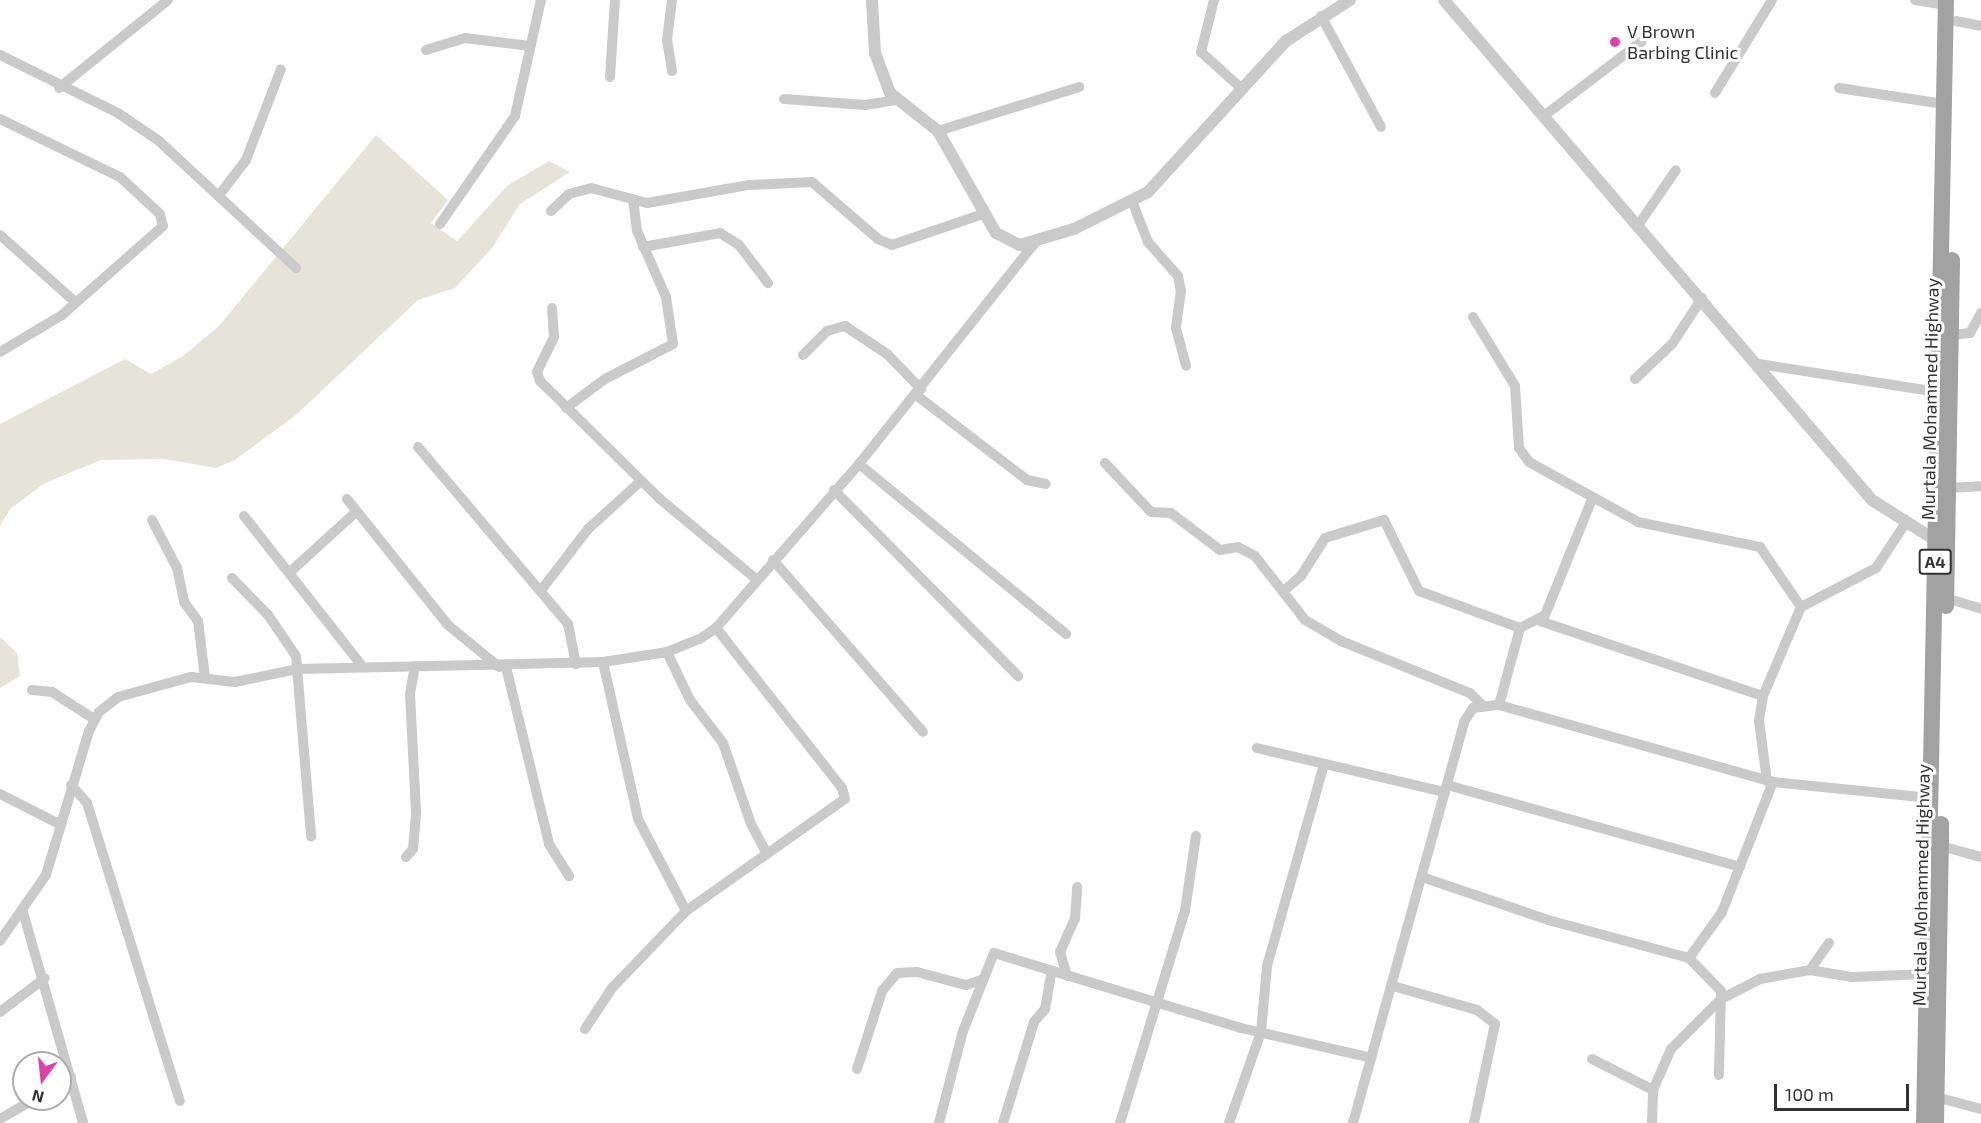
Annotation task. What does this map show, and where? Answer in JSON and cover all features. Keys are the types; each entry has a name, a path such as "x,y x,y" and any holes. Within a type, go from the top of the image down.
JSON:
{"highway":[{"name":"Murtala Mohammed Highway","path":"1936,1123 1941,846 1939,682 1946,598 1956,21 1949,2"},
{"name":"A4","path":"1924,1123 1930,798 1939,682 1935,540 1944,104 1949,2"}],"street":[{"path":"59,88 168,0"},
{"path":"440,224 515,116 541,0"},
{"path":"610,77 615,0"},
{"path":"672,0 667,40 672,71"},
{"path":"872,0 879,68 896,100 938,131 983,214 1009,241 1035,243 1132,201 1167,174 1286,41 1321,16 1350,0"},
{"path":"1214,0 1201,52 1242,89"},
{"path":"1444,0 1640,224 1872,500 1905,524 1935,540"},
{"path":"1715,93 1772,0"},
{"path":"1915,0 1949,2"},
{"path":"1321,16 1381,127"},
{"path":"1956,21 1981,26"},
{"path":"426,50 465,38 531,46"},
{"path":"1545,115 1641,42"},
{"path":"0,55 59,88 118,113 220,194 296,268"},
{"path":"220,194 246,160 281,69"},
{"path":"938,131 1079,87"},
{"path":"1839,88 1944,104"},
{"path":"784,99 865,105 896,100"},
{"path":"0,119 120,177 163,221 156,235 74,301 62,315 0,352"},
{"path":"1640,224 1676,170"},
{"path":"550,211 569,194 591,188 633,200 656,203 749,185 812,182 878,239 892,245 983,214"},
{"path":"566,408 605,380 673,345 666,297 643,247 633,217 633,200"},
{"path":"1132,201 1148,242 1178,276 1176,328 1186,366"},
{"path":"643,247 720,234 739,245 768,283"},
{"path":"0,235 74,301"},
{"path":"0,941 23,912 46,875 71,785 94,719 118,697 205,677 235,682 297,669 415,666 503,667 603,662 667,652 716,628 756,579 859,464 1035,243"},
{"path":"1635,379 1672,344 1702,298"},
{"path":"552,308 554,337 537,372 566,408 641,481 756,579"},
{"path":"1951,335 1970,333 1981,313"},
{"path":"1473,317 1515,386 1523,455 1592,499 1638,522 1751,542 1786,578 1801,607"},
{"path":"803,355 827,331 845,326 887,354 918,392 1027,480 1046,484"},
{"path":"1759,364 1938,392"},
{"path":"418,447 542,589 568,624 576,663"},
{"path":"1105,463 1151,512 1171,513 1223,551 1247,550 1286,589 1305,620 1322,630 1470,693 1482,705"},
{"path":"859,464 1066,634"},
{"path":"542,589 588,529 641,481"},
{"path":"1948,488 1981,486"},
{"path":"834,490 1018,676"},
{"path":"347,499 448,625 503,667 549,844 568,876"},
{"path":"1540,621 1592,499"},
{"path":"290,572 356,512"},
{"path":"244,516 363,667"},
{"path":"152,520 177,568 184,602 198,621 205,677"},
{"path":"1286,589 1301,576 1325,538 1384,520 1419,591 1520,628 1540,621 1763,696"},
{"path":"1689,958 1722,912 1770,782 1759,722 1763,696 1801,607 1876,568 1905,524"},
{"path":"773,560 923,732"},
{"path":"232,578 268,615 293,650 297,669 311,836"},
{"path":"1946,598 1981,609"},
{"path":"585,1029 612,988 686,911 843,802 844,792 716,628"},
{"path":"1499,705 1520,628"},
{"path":"667,652 690,700 723,744 767,854"},
{"path":"603,662 638,819 686,911"},
{"path":"406,857 413,849 416,812 410,715 415,666"},
{"path":"32,690 52,692 94,719"},
{"path":"1353,1123 1467,714 1482,705 1499,705 1770,782 1930,798"},
{"path":"1257,748 1446,788 1740,867"},
{"path":"1229,1123 1261,1032 1268,966 1324,764"},
{"path":"71,785 87,803 180,1101"},
{"path":"0,794 61,825"},
{"path":"1120,1123 1154,1004 1187,905 1196,836"},
{"path":"1941,846 1981,857"},
{"path":"1422,877 1548,920 1689,958 1715,982 1720,999 1719,1075"},
{"path":"1067,976 1060,952 1075,919 1077,887"},
{"path":"23,912 45,978 64,1051"},
{"path":"1810,970 1829,943"},
{"path":"939,1123 981,980 994,953 1154,1004 1372,1058"},
{"path":"1652,1123 1653,1090 1671,1049 1720,999 1760,979 1810,970 1852,977 1927,974"},
{"path":"1003,1123 1034,1022 1045,1009 1052,971"},
{"path":"857,1068 882,991 897,973 917,972 966,985 981,980"},
{"path":"0,1012 45,978"},
{"path":"1393,986 1477,1010 1495,1024 1474,1123"},
{"path":"1592,1059 1653,1090"},
{"path":"72,1081 83,1123"},
{"path":"1936,1097 1981,1109"},
{"path":"0,1119 14,1111"}],"shaded area":[{"path":"376,135 448,200 431,223 457,241 508,185 549,161 570,172 520,204 492,248 455,288 418,300 296,415 235,460 216,468 164,459 101,460 45,483 10,509 0,526 0,424 125,359 151,374 183,356 219,326"},
{"path":"0,637 17,653 20,676 0,688"}],"place":[{"name":"V Brown Barbing Clinic","path":"1615,42"}]}
